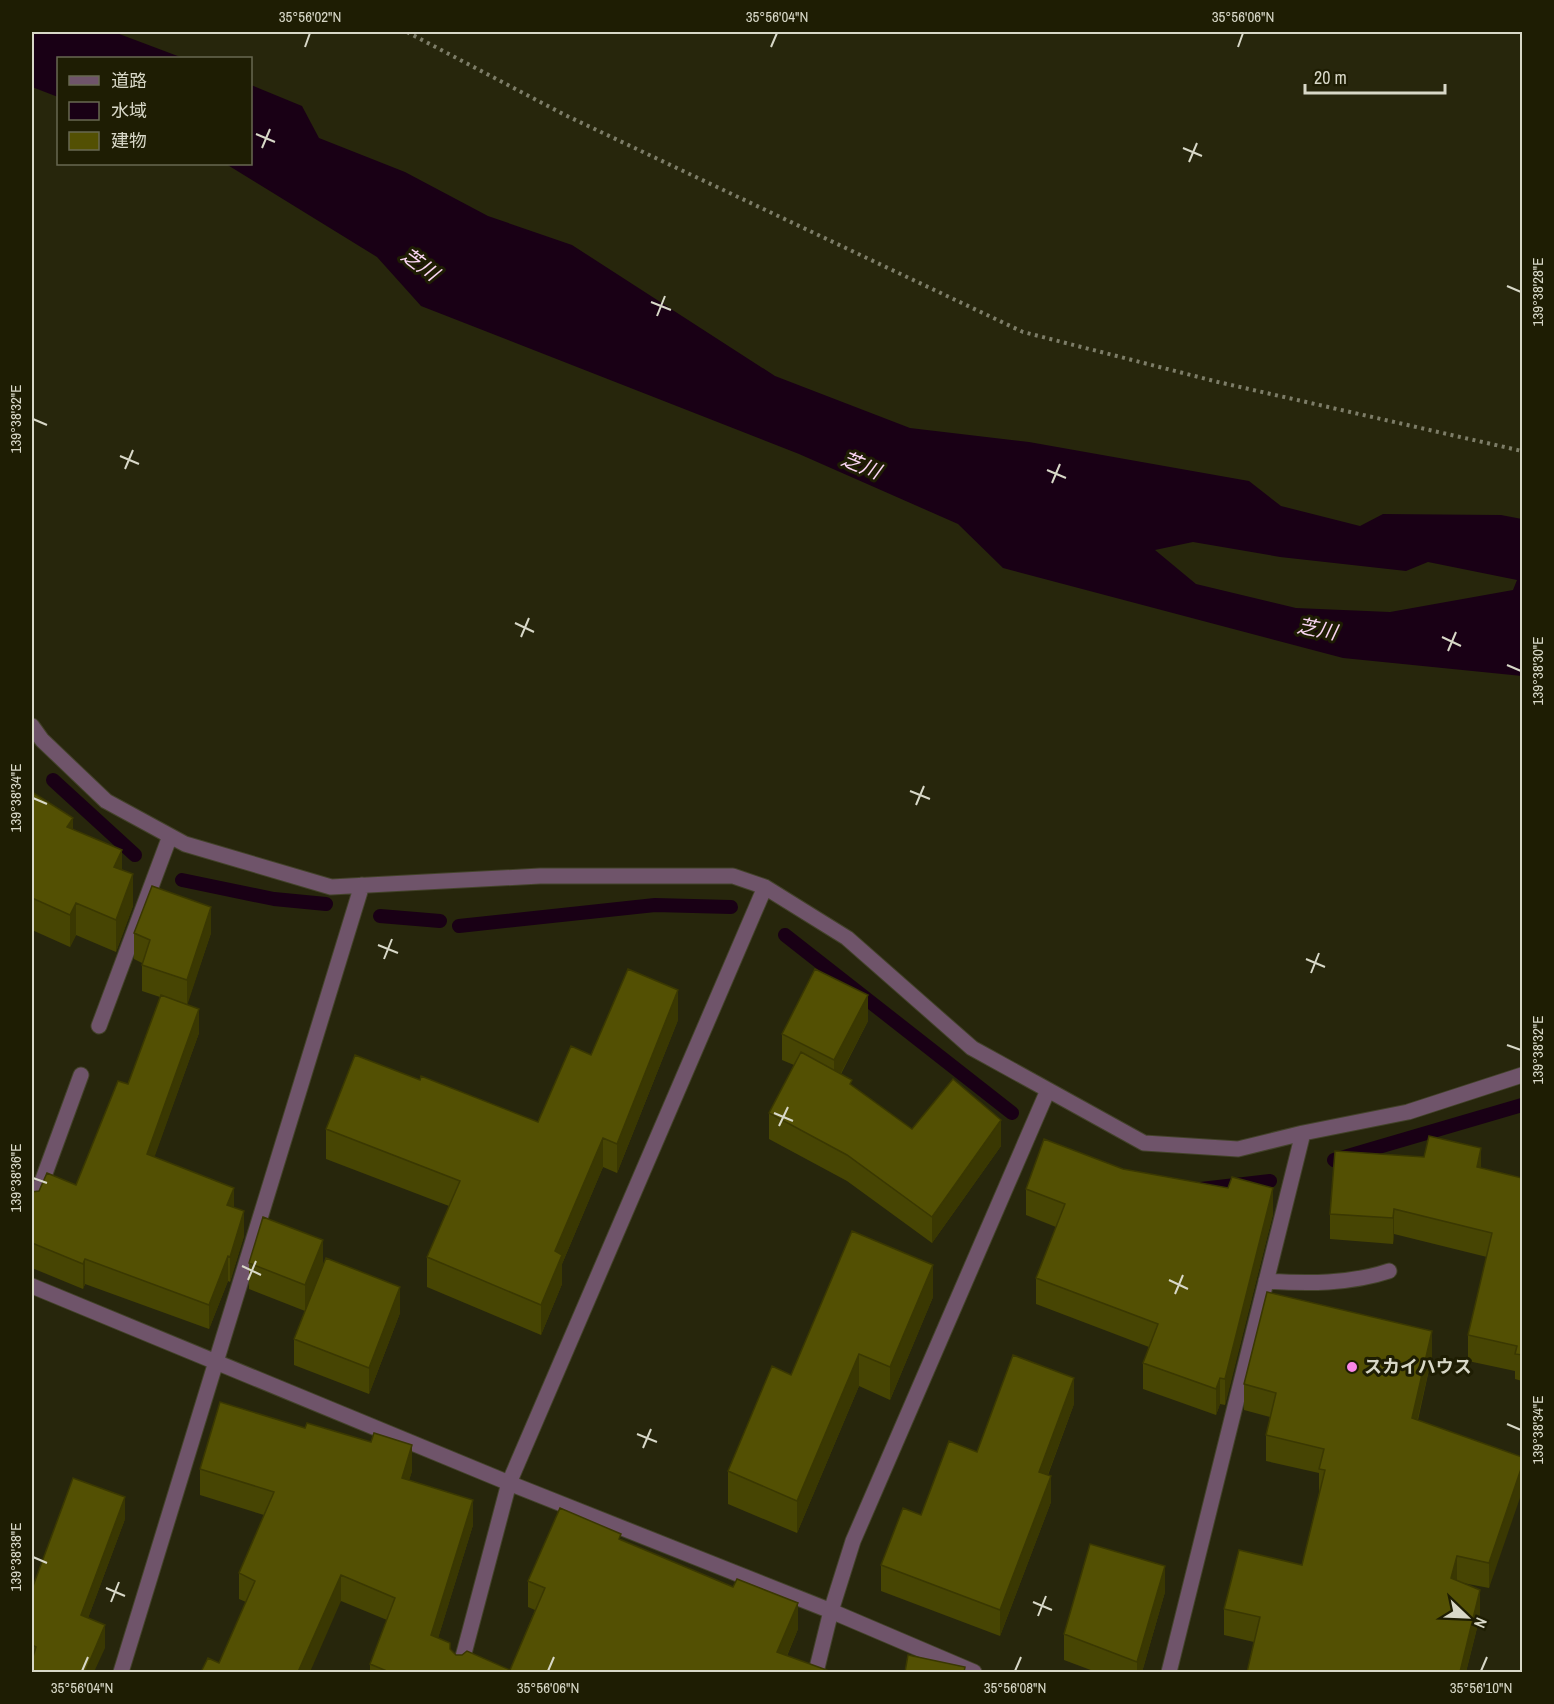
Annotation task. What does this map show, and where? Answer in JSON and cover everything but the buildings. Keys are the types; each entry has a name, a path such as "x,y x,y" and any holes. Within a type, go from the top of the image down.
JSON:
{"street":[{"path":"32,726 42,740 106,801 184,844 331,887 540,876 733,876 765,886 847,938 972,1047 1144,1143 1238,1149 1303,1133 1408,1112 1522,1075"},
{"path":"32,752 42,740"},
{"path":"99,1026 170,836"},
{"path":"121,1672 362,885"},
{"path":"459,1672 509,1483 765,886"},
{"path":"32,1209 81,1075"},
{"path":"816,1672 831,1611 854,1541 1048,1090"},
{"path":"1169,1672 1303,1133"},
{"path":"1266,1281 1309,1284 1372,1277 1389,1271"},
{"path":"32,1286 509,1483 831,1611 974,1672"}],"path":[{"path":"406,32 565,115 1023,332 1218,382 1522,451"}],"water":[{"path":"32,32 114,32 180,57 57,57 57,97 32,87"},
{"name":"芝川","path":"252,85 302,106 319,138 405,172 488,216 572,245 775,376 910,428 1029,442 1249,481 1281,506 1360,526 1383,514 1501,515 1522,519 1522,676 1343,658 1003,568 958,524 799,454 421,306 377,257 228,165 252,165","holes":["1193,542 1280,557 1406,571 1428,562 1517,580 1513,590 1390,612 1296,608 1196,584 1155,550"]}],"waterway":[{"path":"53,780 135,855"},
{"path":"182,880 274,899 326,904"},
{"path":"459,926 655,905 731,907"},
{"path":"380,916 440,921"},
{"path":"785,935 1012,1113"},
{"path":"1334,1160 1522,1105"},
{"path":"1201,1189 1270,1181"}],"place":[{"name":"スカイハウス","path":"1352,1367"}]}
